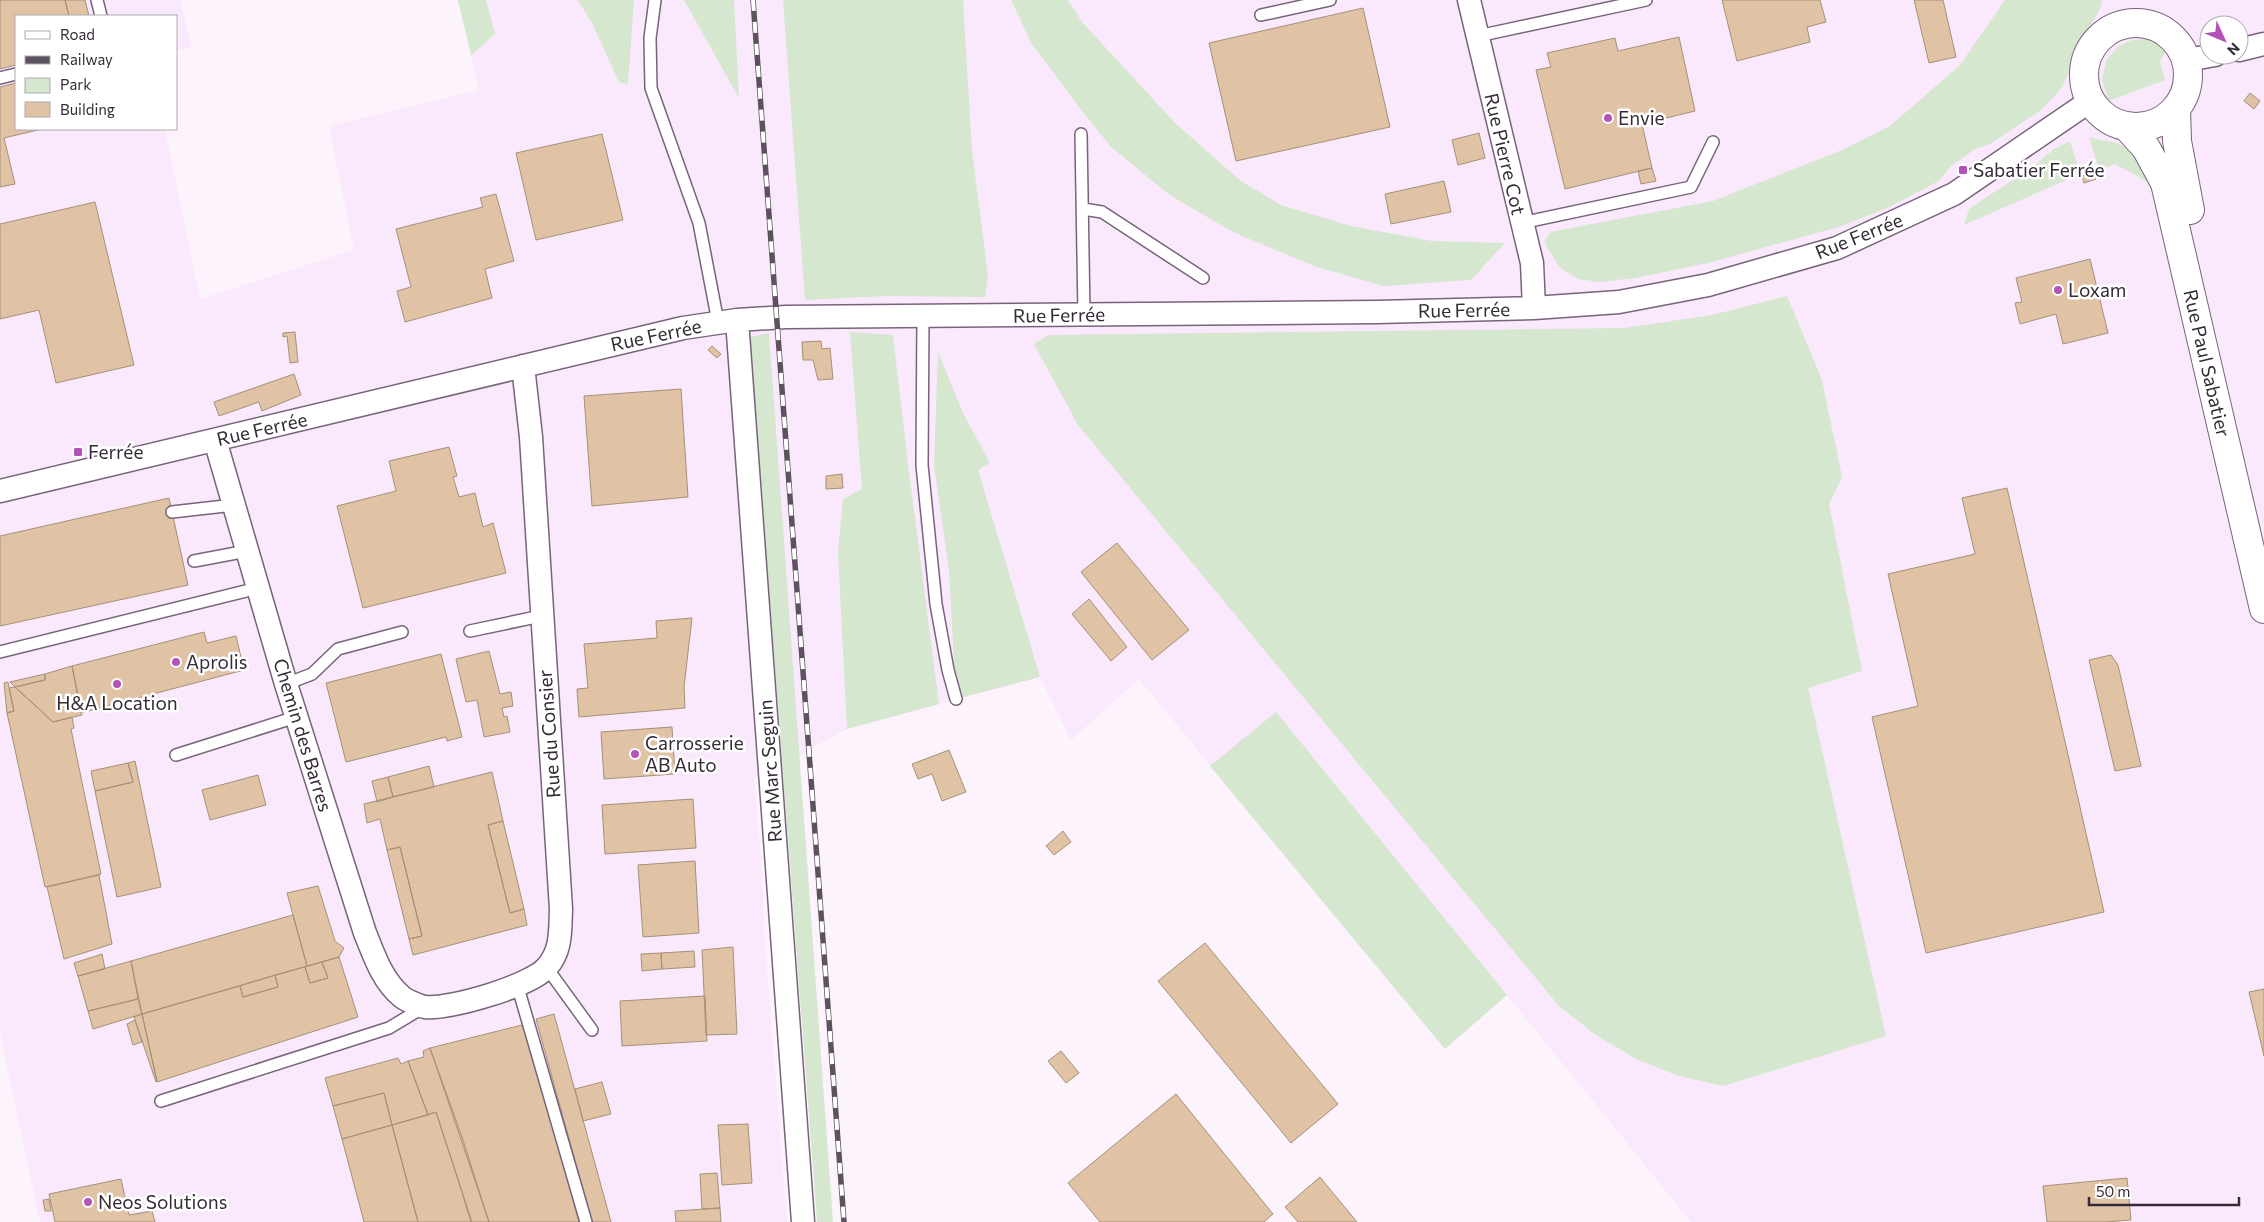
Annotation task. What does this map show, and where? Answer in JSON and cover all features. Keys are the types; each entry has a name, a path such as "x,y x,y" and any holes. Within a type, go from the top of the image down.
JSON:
{"main road":[{"path":"2128,12 2165,31 2182,49 2187,60 2189,78 2185,95 2176,110 2165,119 2153,125 2140,128 2127,127 2106,118 2090,101 2084,85 2084,68 2089,52 2099,38 2113,28 2128,12"},
{"name":"Rue Paul Sabatier","path":"2176,110 2182,172 2264,531"},
{"name":"Rue Paul Sabatier","path":"2127,127 2146,148 2165,183 2264,609"}],"street":[{"name":"Rue Pierre Cot","path":"1469,0 1532,263 1534,308"},
{"path":"2249,48 2264,44"},
{"path":"2187,60 2199,58"},
{"name":"Rue Ferrée","path":"0,491 683,328 728,321 786,317 1084,315 1534,308 1619,302 1708,285 1837,248 1954,194 2090,101"},
{"name":"Rue Marc Seguin","path":"728,321 802,1222"},
{"name":"Rue du Consier","path":"523,366 531,437 561,909 560,946 547,968"},
{"name":"Chemin des Barres","path":"215,440 286,684 365,933 382,972 401,996 424,1007"},
{"path":"424,1007 474,1001 517,984 547,968"}],"lane":[{"path":"98,0 101,15"},
{"path":"655,0 650,38 651,88 699,223 728,321"},
{"path":"1261,15 1330,0"},
{"path":"1478,36 1646,0"},
{"path":"0,78 15,74"},
{"path":"1081,134 1084,315"},
{"path":"1521,223 1691,188 1713,142"},
{"path":"1083,209 1102,212 1203,278"},
{"path":"922,316 922,464 936,604 948,670 956,699"},
{"path":"172,512 234,505"},
{"path":"194,561 248,552"},
{"path":"0,652 258,588"},
{"path":"470,631 541,616"},
{"path":"286,684 312,674 338,649 402,632"},
{"path":"176,755 296,716"},
{"path":"547,968 592,1030"},
{"path":"517,984 586,1222"},
{"path":"161,1101 389,1028 424,1007"}],"shaded area":[{"path":"0,0 180,0 192,48 178,50 178,15 15,15 15,130 165,130 200,299 354,250 329,126 479,90 458,0 2264,0 2264,1222 1691,1222 1507,995 1445,1049 1139,679 1071,740 1040,677 847,729 754,779 787,1222 40,1222 0,1033"}],"green space":[{"path":"458,0 486,0 495,34 471,55"},
{"path":"578,0 634,0 628,84 619,82 593,25"},
{"path":"684,0 734,0 739,98"},
{"path":"783,0 963,0 972,151 988,276 985,297 887,296 805,300"},
{"path":"1011,0 1068,0 1082,22 1176,124 1241,181 1281,205 1351,226 1432,241 1505,243 1471,280 1384,286 1314,266 1235,233 1171,196 1111,147 1032,44"},
{"path":"2005,0 2102,0 2100,9 2080,45 2060,90 2041,110 1990,144 1975,149 1951,166 1939,181 1887,208 1842,226 1708,263 1635,278 1600,282 1578,279 1560,268 1544,242 1550,232 1713,201 1842,150 1890,126 1960,65"},
{"path":"2148,39 2167,50 2160,61 2165,80 2109,101 2102,80 2106,61 2117,47 2132,40"},
{"path":"2089,137 2120,144 2126,148 2136,158 2150,183 2115,164 2099,170"},
{"path":"2070,141 2080,174 1964,225 1969,209 2035,165 2054,149"},
{"path":"1787,296 1822,380 1842,477 1829,504 1862,671 1808,688 1886,1036 1723,1086 1679,1076 1638,1060 1596,1035 1559,1006 1078,425 1034,344 1048,335 1624,328 1712,315"},
{"path":"850,332 893,335 939,704 847,729 838,552 843,499 862,489"},
{"path":"769,333 833,1222 817,1222 750,337"},
{"path":"938,352 964,415 990,463 978,470 1040,677 956,699 949,569 934,466"},
{"path":"1276,712 1507,995 1445,1049 1210,766"}],"building":[{"path":"0,0 65,0 69,15 15,15 15,65 0,69"},
{"path":"65,0 85,0 89,15 69,15"},
{"path":"1722,0 1820,0 1826,22 1807,27 1810,42 1737,61"},
{"path":"1914,0 1943,0 1956,57 1929,63"},
{"path":"1363,8 1390,127 1236,161 1209,43"},
{"name":"Envie","path":"1679,37 1695,111 1642,124 1652,168 1565,189 1536,70 1551,67 1547,53 1615,38 1618,51"},
{"path":"15,83 15,130 38,130 4,138 15,184 0,187 0,87"},
{"path":"2250,93 2260,101 2254,109 2244,101"},
{"path":"1479,133 1485,158 1458,165 1452,140"},
{"path":"602,134 623,220 536,240 516,153"},
{"path":"1652,168 1656,181 1641,184 1638,171"},
{"path":"2094,172 2096,179 2084,183 2082,176"},
{"path":"1444,181 1451,212 1391,224 1385,194"},
{"path":"496,194 514,261 485,269 492,298 405,322 397,291 411,287 396,229 483,207 480,198"},
{"path":"95,202 134,365 56,383 39,310 0,319 0,224"},
{"name":"Loxam","path":"2090,259 2108,333 2063,344 2056,314 2020,324 2015,303 2022,302 2016,278"},
{"path":"295,332 298,362 290,363 287,336 283,337 283,333"},
{"path":"821,341 822,349 830,348 833,379 818,380 813,360 803,360 802,342"},
{"path":"712,346 721,354 717,358 708,350"},
{"path":"294,374 301,395 262,411 259,402 219,416 214,402"},
{"path":"681,389 688,497 592,506 584,396"},
{"path":"449,447 457,476 453,477 459,497 475,493 483,527 493,523 506,573 363,608 337,506 396,491 389,461"},
{"path":"842,474 843,488 826,489 826,476"},
{"path":"2007,488 2104,912 1926,953 1872,717 1918,706 1888,574 1975,554 1962,498"},
{"path":"169,498 188,585 0,626 0,536"},
{"path":"1117,543 1189,630 1152,660 1081,572"},
{"path":"1089,599 1127,647 1111,661 1072,614"},
{"path":"692,618 684,687 685,708 579,717 577,689 588,688 584,644 657,638 656,621"},
{"path":"204,632 207,643 236,636 244,670 81,713 72,666"},
{"path":"489,651 500,694 511,692 513,706 502,708 504,717 507,716 510,732 484,737 477,700 466,702 456,659"},
{"path":"441,654 462,737 447,741 446,737 346,762 326,683"},
{"path":"2111,655 2118,665 2141,766 2115,771 2089,660"},
{"path":"72,666 82,715 53,722 15,687 45,680 45,674"},
{"path":"45,674 45,680 15,687 10,682"},
{"path":"8,682 14,711 7,713 4,683"},
{"path":"15,687 53,722 72,717 74,728 71,729 101,874 45,887 7,713 14,711 9,688"},
{"path":"672,727 675,774 604,779 601,732"},
{"path":"949,750 966,792 942,801 932,774 918,779 912,764"},
{"path":"135,761 161,887 117,897 95,791 133,782 128,763"},
{"path":"128,763 133,782 95,791 91,771"},
{"path":"429,766 434,787 393,797 388,777"},
{"path":"492,772 503,821 488,825 510,913 524,909 527,925 413,955 409,939 422,936 400,847 387,850 380,819 367,823 364,804"},
{"path":"258,775 266,805 210,820 202,790"},
{"path":"388,777 393,797 377,802 372,781"},
{"path":"693,799 696,848 605,854 602,805"},
{"path":"503,821 524,909 510,913 488,825"},
{"path":"1063,831 1071,842 1054,855 1046,846"},
{"path":"400,847 422,936 409,939 387,850"},
{"path":"695,861 699,933 643,937 638,865"},
{"path":"99,875 112,944 64,959 47,887"},
{"path":"318,886 335,941 344,948 339,957 307,966 287,893"},
{"path":"293,915 307,966 142,1014 131,961"},
{"path":"1205,943 1338,1104 1291,1143 1158,981"},
{"path":"733,947 737,1034 706,1035 702,950"},
{"path":"694,951 695,967 662,969 661,953"},
{"path":"661,953 662,969 642,971 641,954"},
{"path":"102,954 105,969 78,976 74,963"},
{"path":"339,957 358,1017 157,1082 142,1014 240,986 243,997 278,987 275,975 305,967 310,983 328,978 322,962"},
{"path":"131,961 138,999 88,1011 78,976"},
{"path":"322,962 328,978 310,983 305,967"},
{"path":"275,975 278,987 243,997 240,986"},
{"path":"2264,989 2264,1056 2249,992"},
{"path":"705,996 707,1041 622,1046 620,1001"},
{"path":"138,999 142,1014 93,1029 88,1011"},
{"path":"142,1014 157,1081 156,1082 134,1017"},
{"path":"554,1014 611,1222 592,1222 536,1019"},
{"path":"135,1020 142,1042 133,1045 127,1024"},
{"path":"526,1024 579,1222 489,1222 430,1048"},
{"path":"430,1048 462,1137 489,1222 472,1222 436,1112 428,1115 408,1061 424,1057 423,1051"},
{"path":"1061,1051 1079,1073 1066,1083 1048,1061"},
{"path":"398,1058 401,1064 408,1061 428,1115 392,1125 384,1093 333,1106 325,1078"},
{"path":"602,1082 611,1114 583,1121 575,1089"},
{"path":"384,1093 392,1125 342,1139 333,1106"},
{"path":"1176,1094 1273,1214 1264,1222 1100,1222 1068,1183"},
{"path":"436,1112 471,1222 418,1222 392,1125"},
{"path":"748,1124 752,1183 722,1185 718,1125"},
{"path":"392,1125 418,1222 364,1222 342,1139"},
{"path":"717,1173 720,1208 702,1209 700,1174"},
{"path":"1320,1177 1357,1222 1298,1222 1285,1207"},
{"path":"2127,1178 2131,1220 2047,1222 2043,1186"},
{"name":"Neos Solutions","path":"121,1179 129,1215 152,1211 155,1222 55,1222 49,1194"},
{"path":"49,1199 51,1211 45,1211 43,1200"},
{"path":"720,1208 721,1222 676,1222 675,1211"}],"railway":[{"path":"753,0 844,1222"}],"place":[{"name":"Envie","path":"1608,118"},
{"name":"Sabatier Ferrée","path":"1963,170"},
{"name":"Loxam","path":"2058,290"},
{"name":"Ferrée","path":"78,452"},
{"name":"Aprolis","path":"176,662"},
{"name":"H&A Location","path":"117,684"},
{"name":"Carrosserie AB Auto","path":"635,754"},
{"name":"Neos Solutions","path":"88,1202"}]}
